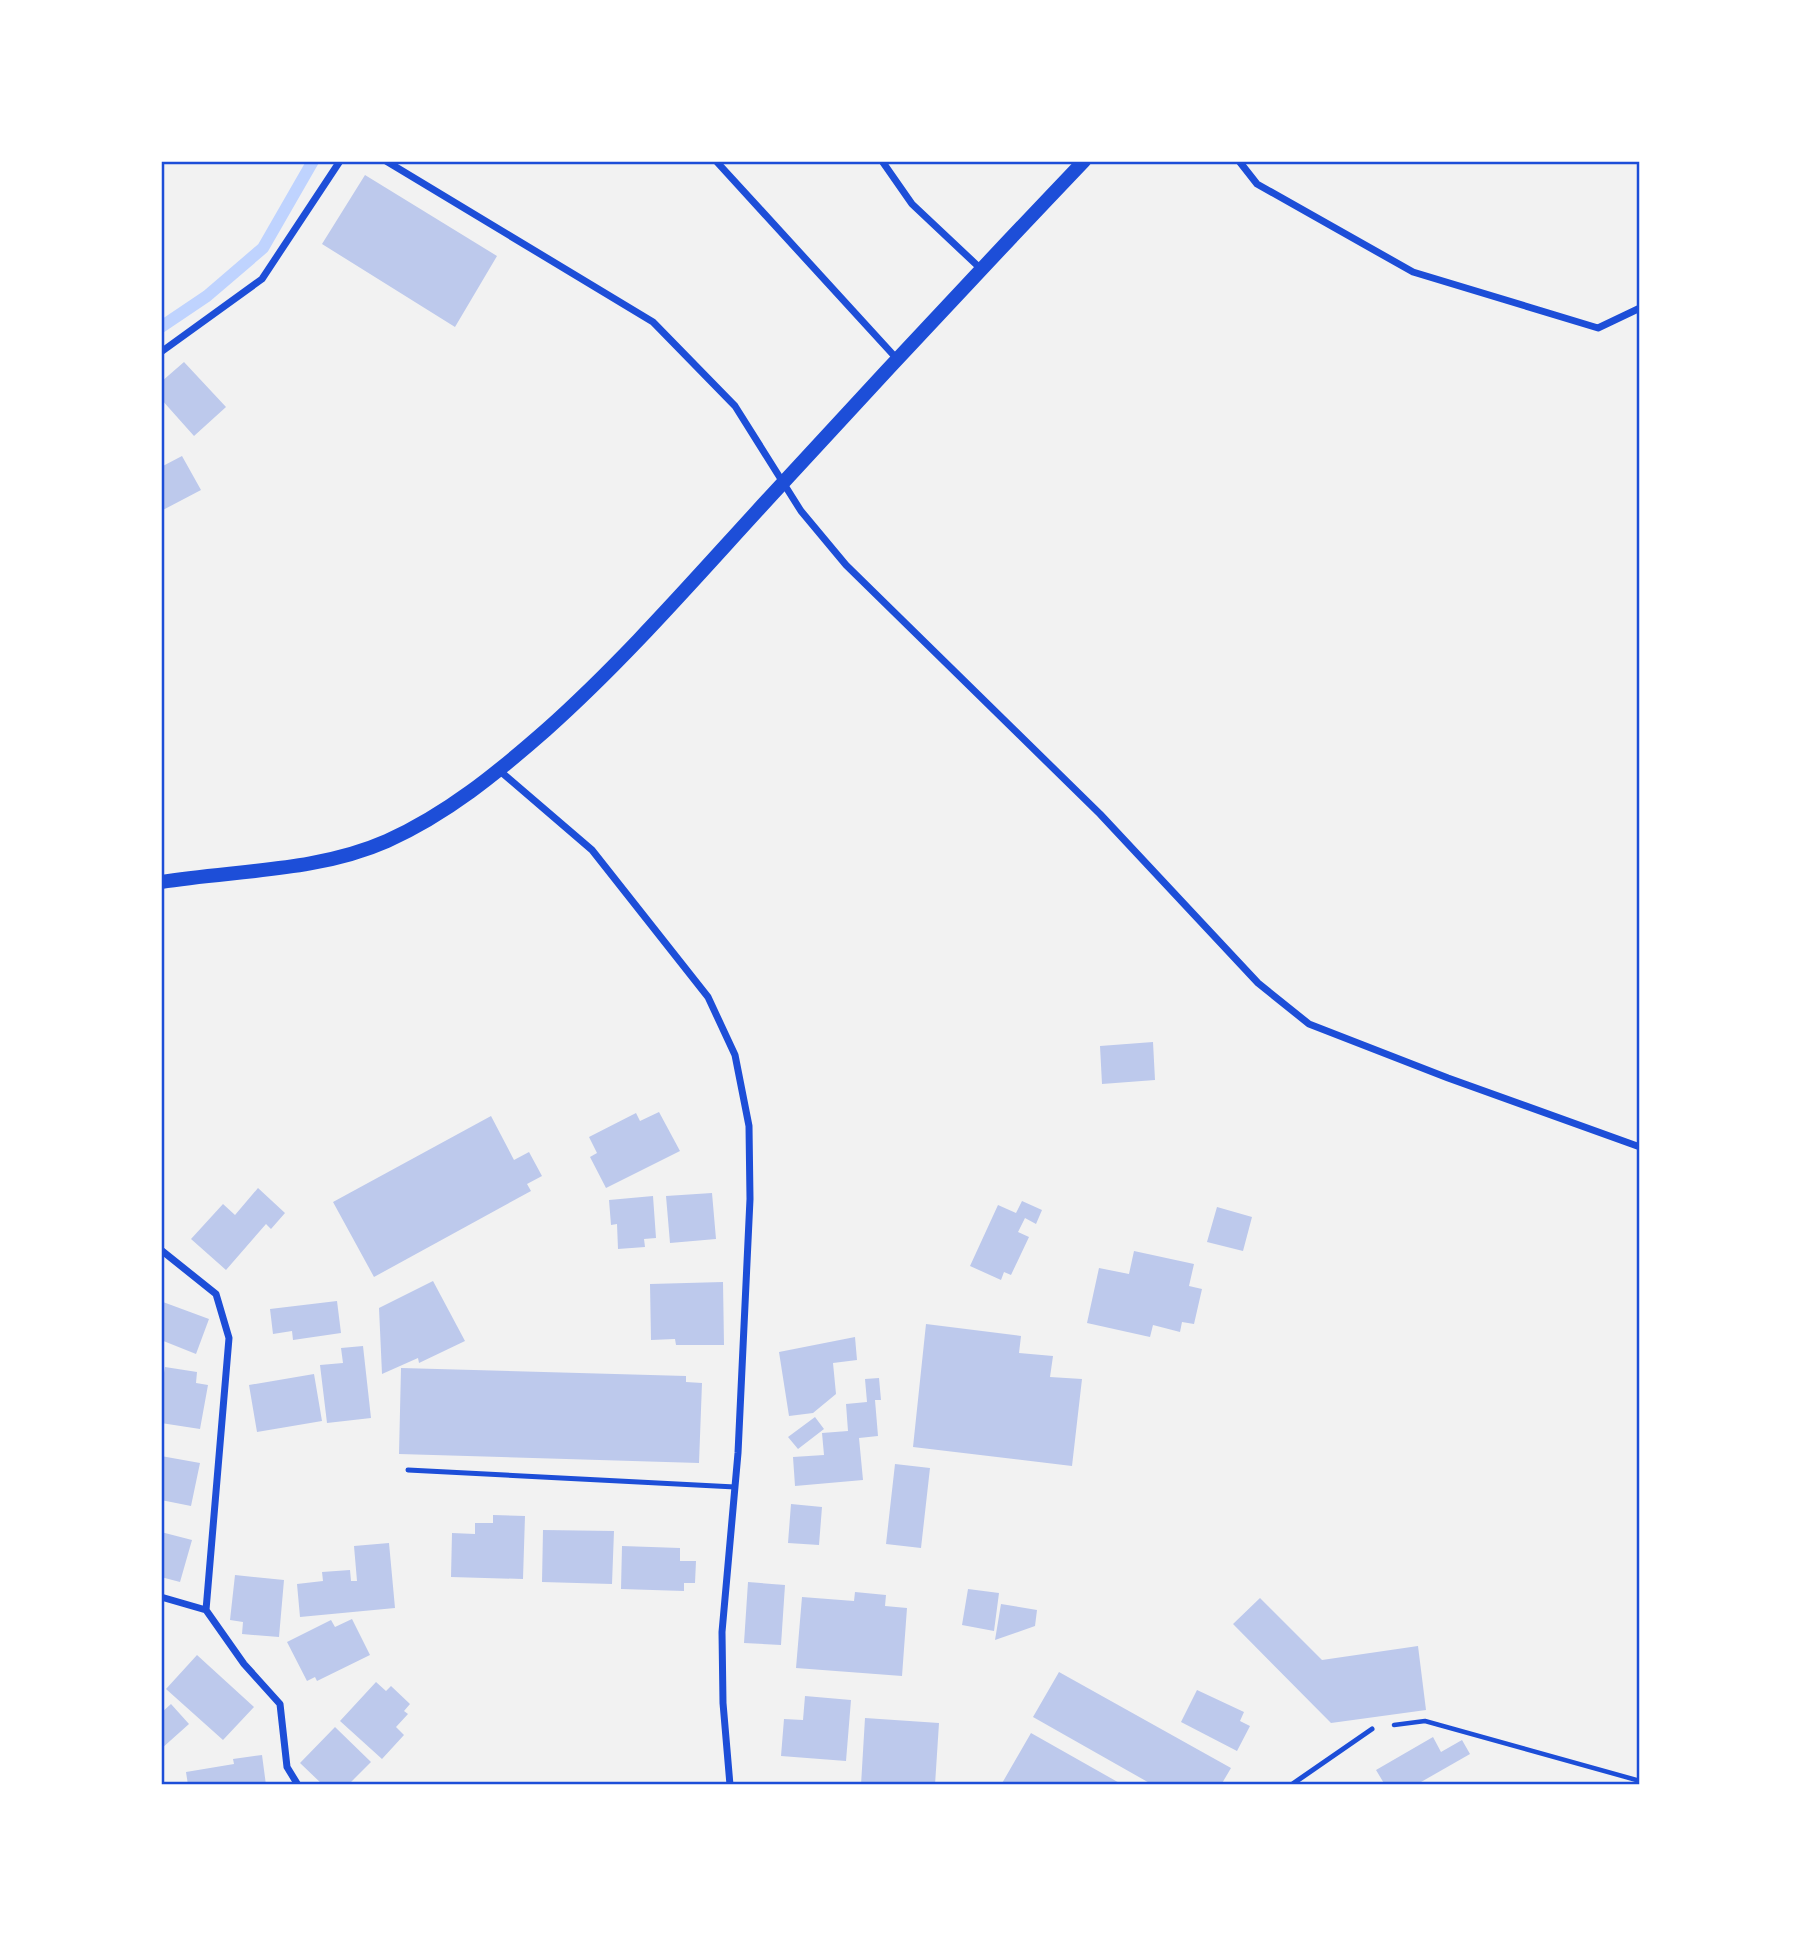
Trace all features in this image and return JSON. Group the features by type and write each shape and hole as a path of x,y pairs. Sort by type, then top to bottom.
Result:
{"main road":[{"path":"161,882 296,866 337,858 385,842 431,819 500,771 581,699 657,622 981,269 1084,161"}],"street":[{"path":"161,352 262,279 340,161"},
{"path":"386,161 653,322 735,406 764,450 782,484 846,565 1100,814 1258,983 1308,1024 1448,1079 1640,1147"},
{"path":"716,161 898,360"},
{"path":"882,161 912,204 981,269"},
{"path":"1239,161 1257,184 1413,272 1598,328 1640,308"},
{"path":"500,771 592,850 708,997 735,1055 748,1126 750,1199 738,1453 722,1632 723,1703 730,1785"},
{"path":"161,1250 216,1294 229,1338 206,1610"},
{"path":"161,1597 206,1610 244,1664 280,1704 287,1767 298,1785"}],"lane":[{"path":"408,1470 735,1487"},
{"path":"1291,1785 1372,1729"}],"path":[{"path":"1372,1729 1425,1721 1640,1781"}],"building":[{"path":"365,175 497,256 455,327 322,244"},
{"path":"184,362 226,407 194,436 161,399 161,382"},
{"path":"182,456 201,490 161,511 161,467"},
{"path":"1153,1042 1155,1080 1102,1084 1100,1046"},
{"path":"659,1112 680,1151 606,1188 590,1157 597,1153 589,1137 636,1113 640,1121"},
{"path":"491,1116 514,1160 529,1152 542,1176 527,1184 531,1191 374,1277 333,1202"},
{"path":"258,1188 285,1213 271,1229 266,1224 226,1270 191,1239 223,1204 235,1215"},
{"path":"712,1193 716,1239 670,1243 666,1196"},
{"path":"653,1196 656,1238 644,1239 645,1247 618,1249 617,1224 611,1225 609,1200"},
{"path":"1022,1201 1042,1210 1036,1224 1025,1218 1018,1232 1029,1237 1011,1275 1004,1272 1001,1280 970,1266 998,1205 1016,1213"},
{"path":"1217,1207 1252,1217 1243,1251 1207,1242"},
{"path":"1134,1251 1194,1264 1189,1286 1202,1289 1194,1324 1182,1322 1180,1332 1153,1325 1150,1337 1087,1323 1099,1268 1129,1274"},
{"path":"433,1281 465,1341 419,1363 418,1358 382,1374 379,1308"},
{"path":"723,1282 724,1345 676,1345 675,1339 651,1340 650,1284"},
{"path":"337,1301 341,1333 293,1340 292,1331 273,1334 270,1309"},
{"path":"163,1302 209,1319 196,1354 161,1340"},
{"path":"926,1324 1021,1336 1019,1353 1053,1356 1050,1377 1082,1379 1072,1466 913,1447"},
{"path":"855,1337 857,1360 833,1363 836,1394 813,1413 789,1416 779,1352"},
{"path":"363,1346 371,1418 327,1423 320,1365 343,1363 341,1348"},
{"path":"165,1367 197,1372 196,1383 208,1385 200,1429 161,1423 161,1390"},
{"path":"401,1368 686,1376 686,1382 702,1383 699,1463 399,1454"},
{"path":"314,1374 322,1421 257,1432 249,1385"},
{"path":"879,1378 881,1400 875,1400 878,1436 859,1438 863,1480 795,1486 793,1457 824,1455 822,1433 848,1431 846,1404 867,1402 865,1379"},
{"path":"815,1417 824,1429 798,1449 788,1437"},
{"path":"161,1456 200,1463 191,1506 161,1500"},
{"path":"895,1464 930,1468 921,1548 886,1544"},
{"path":"791,1504 822,1507 819,1545 788,1543"},
{"path":"493,1515 525,1516 523,1579 451,1577 452,1533 475,1534 475,1523 493,1523"},
{"path":"543,1530 614,1531 612,1584 542,1582"},
{"path":"161,1532 192,1540 180,1582 161,1577"},
{"path":"389,1543 395,1608 300,1617 297,1584 323,1581 322,1572 350,1570 351,1581 357,1581 354,1546"},
{"path":"622,1546 680,1548 680,1561 696,1561 695,1583 684,1583 684,1591 621,1589"},
{"path":"235,1575 284,1580 279,1637 242,1634 243,1622 230,1620"},
{"path":"748,1582 785,1585 781,1645 744,1643"},
{"path":"968,1589 999,1593 994,1631 962,1625"},
{"path":"855,1592 886,1595 885,1606 907,1608 902,1676 796,1668 802,1597 854,1601"},
{"path":"1260,1598 1322,1660 1418,1646 1426,1710 1331,1723 1233,1624"},
{"path":"1001,1604 1037,1610 1035,1626 995,1640"},
{"path":"352,1619 370,1655 317,1681 315,1677 307,1681 287,1642 331,1620 335,1627"},
{"path":"197,1655 254,1707 223,1740 166,1689"},
{"path":"1059,1672 1231,1768 1221,1785 1153,1785 1033,1717"},
{"path":"376,1682 386,1691 391,1686 410,1704 404,1711 408,1714 396,1727 404,1735 382,1759 340,1721"},
{"path":"1197,1690 1244,1712 1240,1721 1250,1726 1237,1751 1181,1722"},
{"path":"805,1696 851,1700 846,1761 781,1756 784,1719 803,1720"},
{"path":"171,1704 189,1724 161,1749 161,1713"},
{"path":"865,1718 939,1723 935,1785 861,1785"},
{"path":"335,1727 371,1762 348,1785 323,1785 300,1763"},
{"path":"1031,1733 1123,1785 1001,1785"},
{"path":"1433,1737 1441,1752 1462,1740 1470,1754 1421,1782 1423,1785 1385,1785 1376,1770"},
{"path":"262,1755 266,1785 188,1785 186,1772 234,1764 233,1759"}],"waterway":[{"path":"161,327 207,296 263,248 313,161"}]}
